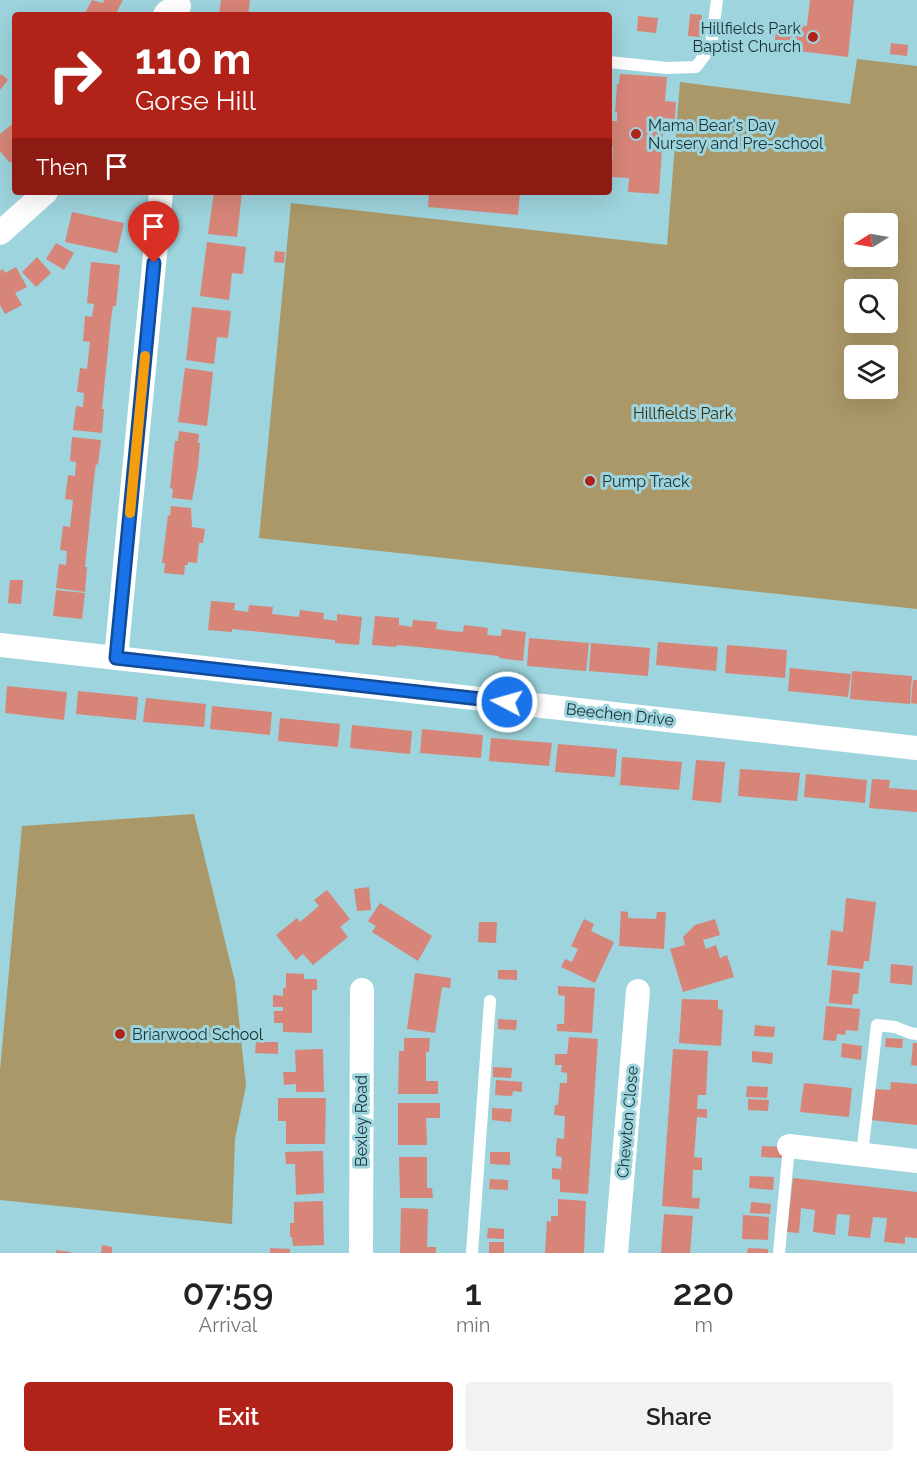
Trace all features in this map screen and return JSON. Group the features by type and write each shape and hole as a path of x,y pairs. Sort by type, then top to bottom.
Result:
{"street":[{"path":"4,223 42,195"},
{"path":"116,658 161,195"},
{"name":"Beechen Drive","path":"0,645 917,748"},
{"name":"Bexley Road","path":"361,1253 362,990"},
{"name":"Chewton Close","path":"616,1253 638,991"},
{"path":"789,1146 917,1161"}],"lane":[{"path":"612,62 667,68 696,68 711,47 717,0"},
{"path":"472,1253 490,1001"},
{"path":"862,1154 877,1025 895,1027 910,1034 917,1034"},
{"path":"779,1253 789,1146"}],"green space":[{"name":"Hillfields Park","path":"857,59 917,66 917,609 259,538 291,203 667,245 680,82 850,104"},
{"name":"Briarwood School","path":"194,814 235,982 246,1086 235,1139 232,1224 0,1200 0,1071 22,826"}],"building":[{"path":"92,0 103,3 104,0 123,0 117,12 86,12"},
{"path":"221,0 250,0 248,12 219,12"},
{"name":"Hillfields Park Baptist Church","path":"810,0 854,0 848,57 774,48 777,22 807,26"},
{"path":"690,14 702,15 700,37 688,36"},
{"path":"638,16 658,18 656,33 637,31"},
{"path":"891,43 908,45 907,56 890,54"},
{"path":"1,74 8,80 0,90 0,76"},
{"name":"Mama Bear's Day Nursery and Pre-school","path":"620,74 667,77 665,101 676,102 675,119 664,118 659,194 628,192 629,178 612,177 612,121 617,121 617,112 615,112 617,84 619,84"},
{"path":"12,124 12,161 10,163 0,151 0,134"},
{"path":"214,195 242,195 237,237 208,234"},
{"path":"429,195 520,195 518,215 428,207"},
{"path":"72,212 124,223 117,253 65,242"},
{"path":"207,242 246,247 243,274 232,273 229,300 200,296"},
{"path":"56,243 74,253 64,270 46,259"},
{"path":"275,251 285,252 284,263 274,262"},
{"path":"37,257 51,273 36,287 22,272"},
{"path":"91,262 120,265 116,306 113,306 111,319 102,409 104,409 102,433 73,430 76,406 83,407 84,393 77,392 80,368 87,369 90,342 83,341 85,316 92,317 94,304 87,303"},
{"path":"16,267 27,287 15,293 22,305 5,314 0,305 0,271 3,269 5,273"},
{"path":"192,307 231,311 228,338 217,337 214,364 186,360"},
{"path":"185,368 213,372 207,426 178,422"},
{"path":"179,431 199,434 198,467 192,500 172,498 173,489 170,488 175,441 178,441"},
{"path":"72,437 101,440 94,478 85,567 87,567 85,592 56,588 59,564 66,565 67,551 60,550 63,526 70,527 73,500 65,499 68,475 75,476 76,462 70,461"},
{"path":"171,506 191,508 192,527 205,529 203,543 199,543 197,563 188,562 188,565 185,565 184,575 164,573 165,563 162,563"},
{"path":"10,580 23,580 21,604 8,603"},
{"path":"56,590 85,593 82,619 53,616"},
{"path":"211,601 235,603 234,610 248,612 249,605 273,607 272,614 299,617 300,610 324,613 323,619 337,621 337,614 362,617 359,645 335,643 335,640 232,629 232,632 208,630"},
{"path":"375,616 399,618 399,625 412,627 413,620 437,622 436,629 450,631 463,632 464,625 488,628 487,635 501,636 502,629 526,632 523,661 410,646 372,645"},
{"path":"529,638 589,643 586,671 527,666"},
{"path":"658,642 718,647 716,671 656,665"},
{"path":"591,643 650,648 648,676 589,671"},
{"path":"727,645 787,650 785,678 725,673"},
{"path":"790,668 851,674 848,697 788,691"},
{"path":"852,671 912,676 910,704 850,699"},
{"path":"913,680 917,680 917,704 911,703"},
{"path":"7,686 67,692 64,720 5,713"},
{"path":"78,691 138,697 136,720 76,714"},
{"path":"146,698 206,704 204,727 143,722"},
{"path":"212,706 272,712 270,735 210,729"},
{"path":"280,718 340,724 338,747 278,741"},
{"path":"352,725 412,731 410,754 350,748"},
{"path":"422,729 483,735 481,758 420,753"},
{"path":"491,738 552,743 549,766 489,761"},
{"path":"558,744 617,749 615,777 555,772"},
{"path":"622,757 682,762 679,790 620,785"},
{"path":"696,760 725,762 721,803 692,800"},
{"path":"740,769 800,773 797,801 738,796"},
{"path":"806,774 867,780 865,803 804,797"},
{"path":"872,779 890,780 889,788 917,790 917,812 869,808"},
{"path":"369,887 371,910 357,911 354,889"},
{"path":"327,890 350,919 340,927 348,937 313,965 303,954 296,960 276,935 297,918 300,922 319,906 314,900"},
{"path":"846,898 876,902 869,961 864,961 863,969 827,965 831,930 843,932"},
{"path":"380,903 432,936 418,961 372,932 376,926 368,921"},
{"path":"621,911 628,912 628,918 656,919 657,912 666,912 664,949 619,946"},
{"path":"584,919 594,924 591,931 614,942 595,983 561,967 565,959 572,962 578,949 571,946"},
{"path":"715,919 720,935 703,940 706,949 716,945 720,958 727,955 734,977 683,992 670,949 685,945 683,937 695,925"},
{"path":"479,922 497,922 496,943 478,942"},
{"path":"891,964 913,966 912,985 890,983"},
{"path":"498,970 517,970 517,980 498,979"},
{"path":"832,970 860,973 858,994 853,994 852,1005 829,1003"},
{"path":"286,973 304,974 304,979 317,979 317,990 312,990 312,1033 283,1032 283,1023 274,1023 274,1011 283,1011 283,1007 273,1007 273,995 283,996 283,988 286,988"},
{"path":"415,973 451,978 450,988 442,987 435,1033 407,1029"},
{"path":"558,986 595,988 592,1033 557,1031 557,1024 564,1024 565,996 558,995"},
{"path":"682,999 718,1000 718,1009 723,1010 721,1046 679,1043"},
{"path":"826,1006 860,1009 858,1031 846,1030 845,1035 837,1034 836,1041 823,1040"},
{"path":"498,1019 517,1020 516,1030 498,1029"},
{"path":"755,1025 775,1027 774,1037 754,1036"},
{"path":"569,1037 598,1039 588,1194 560,1192 560,1180 552,1179 552,1168 561,1169 562,1157 556,1156 556,1148 557,1138 564,1139 565,1116 554,1115 555,1105 558,1105 560,1083 567,1083 567,1073 561,1072 562,1065 555,1065 555,1054 567,1054"},
{"path":"404,1038 430,1038 429,1052 426,1052 426,1081 438,1081 438,1094 398,1094 399,1051 404,1051"},
{"path":"886,1038 903,1039 902,1048 885,1047"},
{"path":"256,1042 278,1042 278,1054 255,1053"},
{"path":"842,1043 862,1046 861,1060 841,1057"},
{"path":"913,1043 917,1043 917,1066 911,1065"},
{"path":"323,1049 324,1092 296,1092 296,1084 284,1085 283,1072 296,1072 295,1050"},
{"path":"673,1049 708,1051 706,1095 698,1095 697,1109 707,1109 707,1118 697,1117 694,1157 702,1158 702,1170 693,1170 692,1198 700,1198 699,1209 662,1206"},
{"path":"752,1051 773,1053 772,1064 752,1062"},
{"path":"493,1067 512,1068 511,1078 493,1077"},
{"path":"496,1080 522,1082 522,1092 513,1091 512,1096 495,1095"},
{"path":"891,1082 917,1084 917,1125 871,1120 874,1089 890,1090"},
{"path":"804,1083 852,1088 849,1117 800,1112"},
{"path":"747,1086 768,1087 767,1098 746,1097"},
{"path":"278,1098 326,1098 325,1144 286,1144 286,1121 278,1121"},
{"path":"748,1099 769,1100 768,1111 748,1110"},
{"path":"398,1103 440,1103 440,1118 426,1118 427,1145 398,1145"},
{"path":"492,1108 512,1109 511,1122 492,1120"},
{"path":"762,1146 783,1147 782,1158 761,1157"},
{"path":"323,1151 324,1193 296,1195 295,1164 286,1164 285,1152"},
{"path":"490,1152 510,1152 510,1165 490,1164"},
{"path":"399,1157 427,1157 427,1188 432,1188 433,1198 400,1198"},
{"path":"750,1176 774,1177 773,1190 749,1188"},
{"path":"793,1178 917,1192 917,1238 905,1237 905,1244 884,1242 887,1218 873,1217 870,1238 848,1236 850,1215 837,1214 835,1235 813,1232 815,1210 801,1208 799,1233 787,1232"},
{"path":"490,1179 508,1180 508,1190 489,1189"},
{"path":"558,1199 586,1201 584,1253 545,1253 547,1221 551,1222 551,1216 558,1216"},
{"path":"323,1201 324,1245 293,1246 292,1237 290,1237 290,1223 294,1223 294,1202"},
{"path":"751,1202 771,1204 770,1214 750,1213"},
{"path":"401,1208 428,1209 427,1247 436,1247 436,1253 400,1253"},
{"path":"664,1214 693,1216 690,1253 661,1253"},
{"path":"743,1215 769,1217 768,1240 742,1239"},
{"path":"488,1228 504,1229 504,1239 487,1238"},
{"path":"489,1242 504,1242 504,1253 489,1253"},
{"path":"102,1245 112,1247 112,1253 101,1253"},
{"path":"270,1248 290,1249 290,1253 270,1253"},
{"path":"748,1248 768,1249 768,1253 747,1253"},
{"path":"56,1250 71,1252 71,1253 56,1253"}],"slow traffic":[{"path":"130,513 145,356"}],"place":[{"name":"Hillfields Park Baptist Church","path":"813,37"},
{"name":"Mama Bear's Day Nursery and Pre-school","path":"636,134"},
{"name":"Pump Track","path":"590,481"},
{"name":"Briarwood School","path":"120,1034"}],"route":[{"path":"154,263 116,658 507,702"}]}
